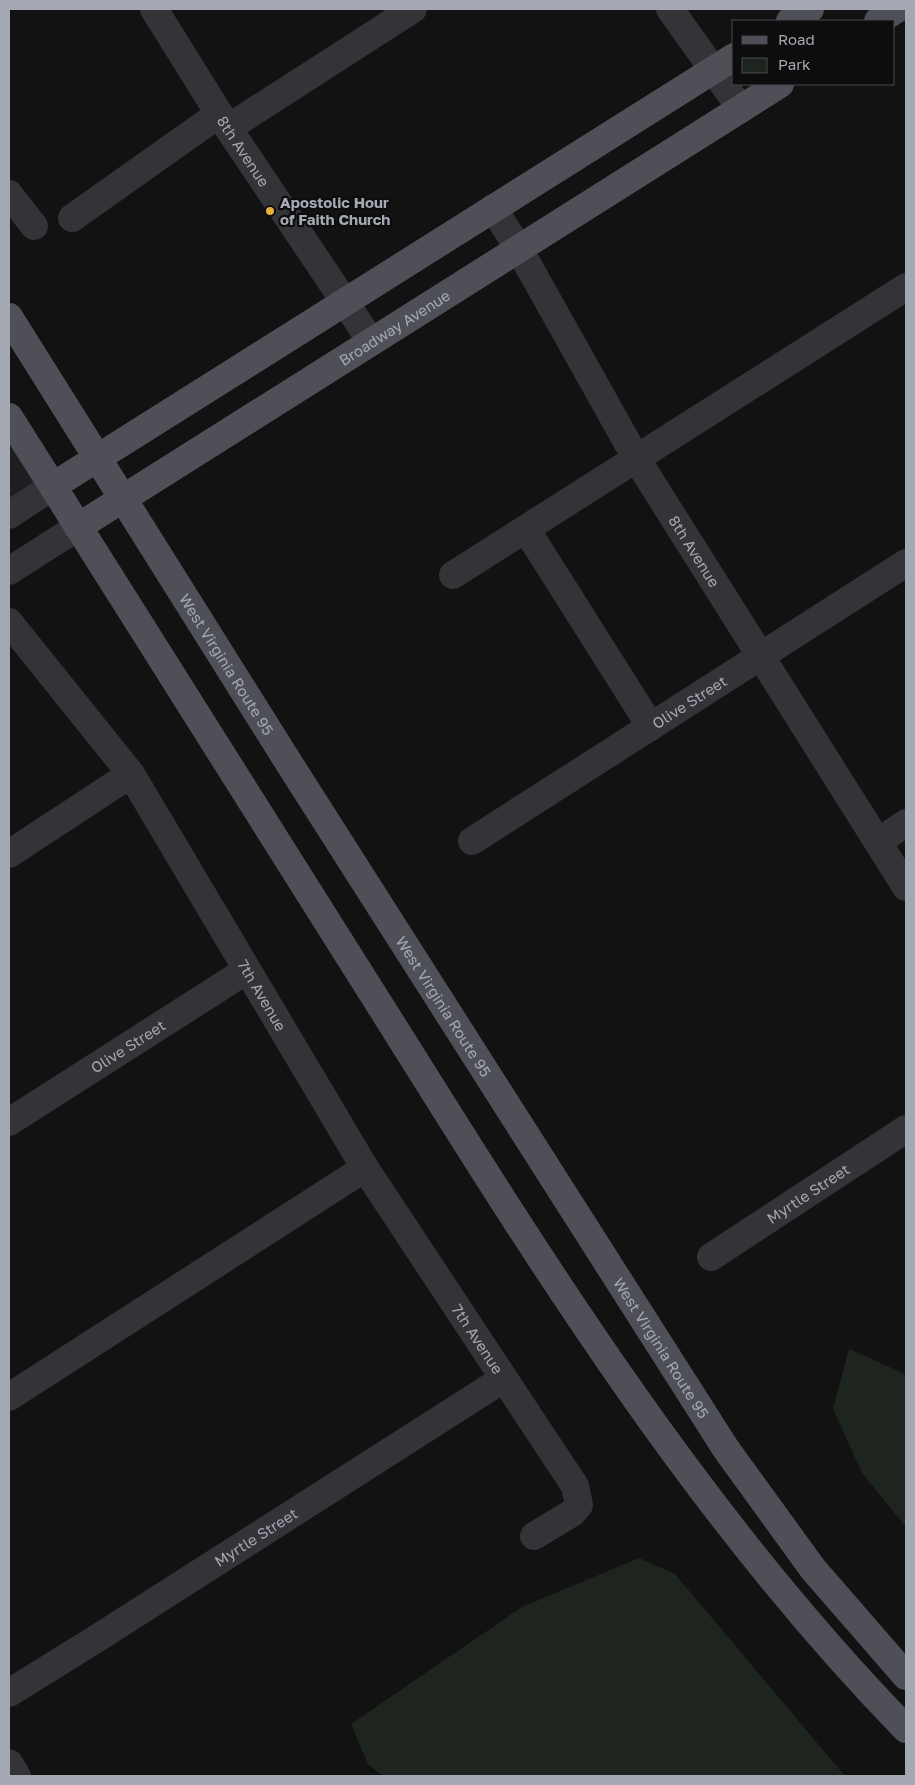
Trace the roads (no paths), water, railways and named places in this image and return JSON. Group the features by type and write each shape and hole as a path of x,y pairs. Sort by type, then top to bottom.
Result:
{"main road":[{"path":"792,20 810,9"},
{"path":"880,20 897,9"},
{"path":"53,486 724,63"},
{"name":"Broadway Avenue","path":"78,527 778,85"},
{"name":"West Virginia Route 95","path":"9,317 726,1449 813,1569 906,1676"},
{"path":"9,416 462,1136 595,1342 689,1471 787,1597 906,1729"}],"street":[{"name":"8th Avenue","path":"154,9 224,121 371,341"},
{"path":"72,218 224,121 413,9"},
{"path":"670,9 724,63 732,83"},
{"path":"733,85 742,109"},
{"path":"9,194 34,226"},
{"name":"8th Avenue","path":"493,208 519,249 636,458 906,887"},
{"path":"453,575 906,287"},
{"path":"9,515 53,486"},
{"name":"Broadway Avenue","path":"9,571 78,527"},
{"path":"526,529 651,726"},
{"name":"Olive Street","path":"472,841 906,563"},
{"name":"7th Avenue","path":"9,622 131,774 365,1168 575,1486 578,1505 572,1513 534,1536"},
{"path":"9,854 131,774"},
{"path":"878,842 906,824"},
{"name":"Olive Street","path":"9,1122 246,970"},
{"name":"Myrtle Street","path":"712,1257 906,1130"},
{"path":"9,1397 365,1168"},
{"name":"Myrtle Street","path":"9,1693 503,1379"},
{"path":"9,1763 17,1776"}],"place":[{"name":"Apostolic Hour of Faith Church","path":"270,211"}]}
